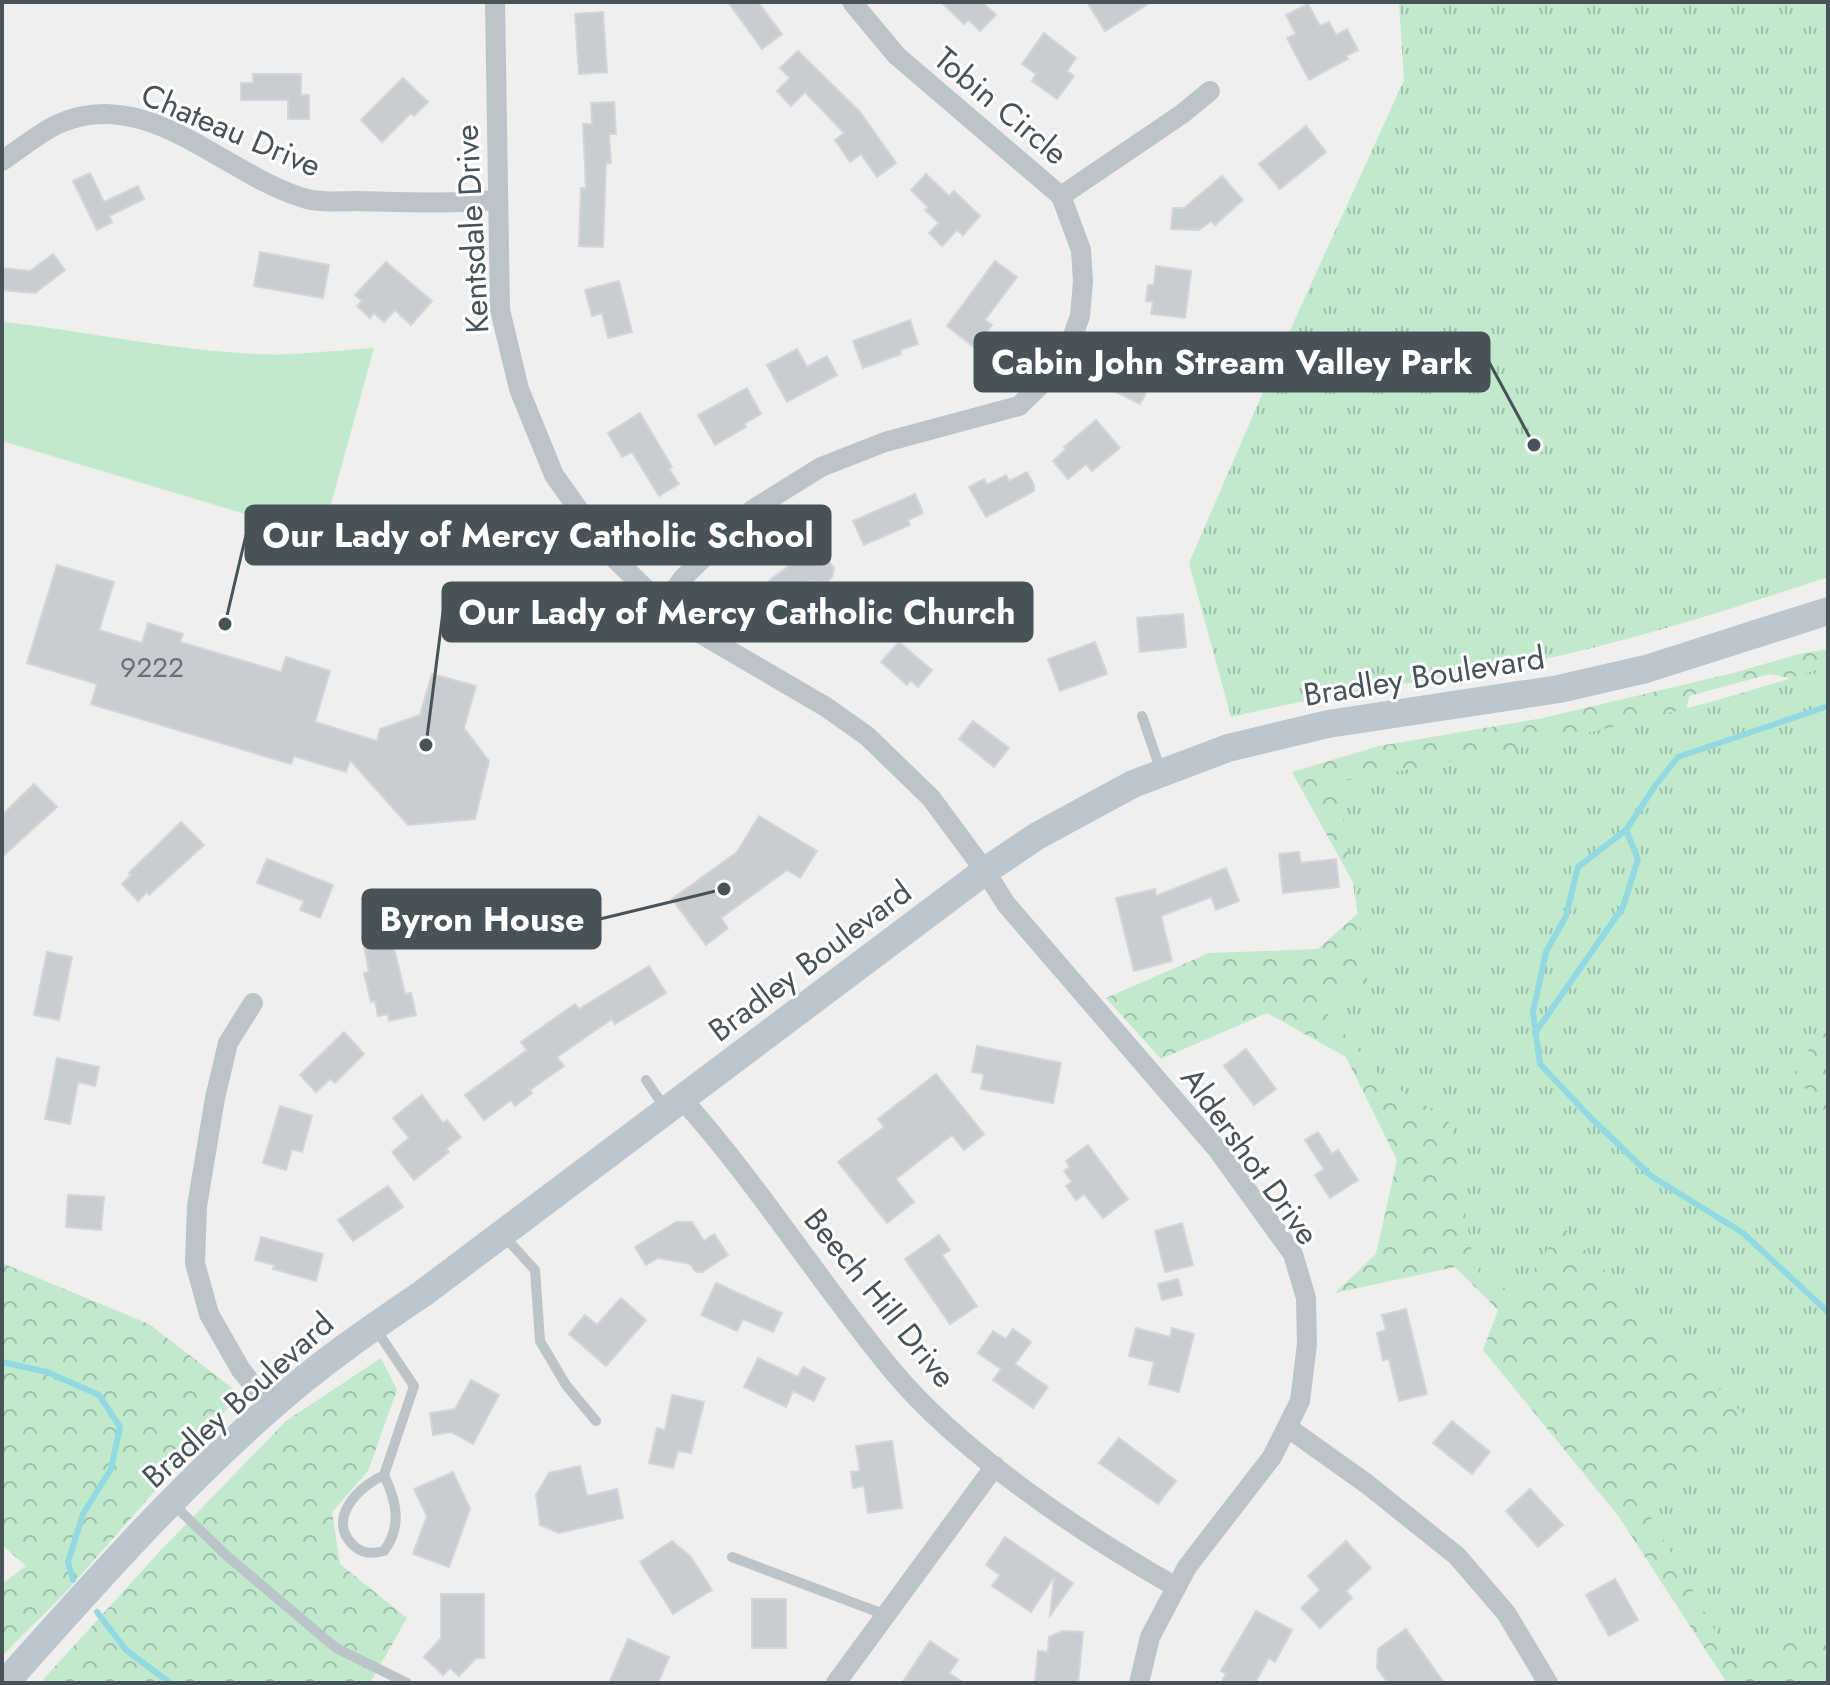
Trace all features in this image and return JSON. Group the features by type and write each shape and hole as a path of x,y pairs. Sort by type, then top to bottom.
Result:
{"main road":[{"name":"Bradley Boulevard","path":"5,1683 141,1533 271,1407 985,871 1037,836 1133,784 1228,748 1328,724 1559,689 1646,669 1828,611"}],"street":[{"name":"Kentsdale Drive","path":"495,2 500,310 519,389 535,435 554,475 611,555 663,606 691,628 826,707 867,736 931,798 985,871"},
{"name":"Tobin Circle","path":"663,606 683,578 752,510 821,467 885,442 1019,406 1056,370 1067,352 1080,316 1083,282 1081,250 1061,196 897,56 852,2"},
{"path":"1061,196 1182,114 1210,91"},
{"name":"Chateau Drive","path":"2,161 57,124 87,115 133,116 176,134 271,186 309,200 448,204 497,200"},
{"name":"Aldershot Drive","path":"985,871 1006,904 1217,1149 1293,1254 1306,1298 1307,1344 1300,1401 1272,1457 1187,1567 1150,1637 1139,1683"},
{"path":"253,1003 228,1043 215,1098 197,1206 195,1263 209,1314 241,1370 271,1407"},
{"name":"Beech Hill Drive","path":"675,1106 719,1140 892,1371 930,1410 995,1466 1117,1553 1176,1587"},
{"path":"1287,1427 1367,1484 1457,1556 1506,1613 1548,1683"},
{"path":"836,1683 995,1466"}],"lane":[{"path":"1142,716 1162,773"},
{"path":"646,1080 675,1106"},
{"path":"503,1234 535,1270 540,1341 566,1385 596,1421"},
{"path":"374,1327 414,1386 384,1475 392,1491 396,1511 393,1539 384,1551 361,1551 351,1543 343,1529 344,1514 351,1500 371,1481 384,1475"},
{"path":"171,1503 226,1555 336,1648 407,1683"},
{"path":"732,1557 886,1615"}],"green space":[{"path":"1399,2 1828,2 1828,577 1692,620 1554,657 1231,717 1189,563 1404,80"},
{"path":"2,323 225,352 286,354 374,348 322,537 2,441"},
{"path":"1828,649 1828,686 1770,674 1689,696 1678,756 1828,706 1828,1683 1727,1683 1619,1517 1483,1350 1498,1310 1455,1267 1335,1293 1376,1254 1397,1160 1346,1057 1267,1013 1161,1059 1106,998 1209,953 1318,949 1366,906 1292,772 1379,746 1543,718"},
{"path":"1828,666 1828,1019 1794,1073 1828,1120 1828,1630 1733,1662 1645,1507 1752,1423 1563,1227 1515,1297 1475,1270 1450,1123 1382,1078 1317,1002 1369,991 1338,782 1647,719"},
{"path":"2,1263 149,1324 240,1394 65,1593 2,1656 2,1584 26,1566 2,1545"},
{"path":"381,1358 397,1390 368,1471 332,1512 340,1564 407,1618 370,1683 40,1683 161,1550 286,1421"}],"building":[{"path":"728,2 758,2 782,34 762,49"},
{"path":"941,2 982,2 996,15 980,31 969,20 964,24"},
{"path":"1087,2 1151,2 1105,31"},
{"path":"1308,4 1320,26 1329,22 1336,35 1347,29 1358,50 1346,56 1348,59 1309,80 1287,38 1296,34 1286,15"},
{"path":"603,12 607,72 579,74 575,14"},
{"path":"1044,33 1076,58 1067,71 1074,76 1057,99 1032,81 1036,74 1022,64"},
{"path":"798,51 860,112 896,163 877,177 861,154 850,162 835,140 844,133 805,92 791,106 777,91 790,78 780,68"},
{"path":"253,74 301,74 301,95 309,95 309,119 288,119 288,100 241,100 241,83 253,83"},
{"path":"403,78 428,102 414,116 411,113 382,142 361,120"},
{"path":"614,102 616,134 609,134 611,163 606,163 603,247 579,246 581,188 586,188 583,124 592,124 591,103"},
{"path":"1306,126 1326,152 1280,189 1259,164"},
{"path":"90,173 104,202 138,186 144,199 109,216 112,222 97,230 73,181"},
{"path":"926,174 949,196 954,191 980,216 963,235 957,230 942,246 929,233 939,223 911,190"},
{"path":"1222,176 1243,200 1215,225 1211,221 1199,230 1171,229 1173,208 1184,208"},
{"path":"260,252 329,265 323,298 254,286"},
{"path":"53,254 65,270 35,293 2,290 2,268 30,271"},
{"path":"995,261 1017,277 985,320 992,325 975,348 947,326"},
{"path":"386,262 432,301 411,325 395,310 384,322 374,313 370,318 357,306 362,301 355,295"},
{"path":"1156,266 1191,271 1185,318 1151,314 1153,302 1146,301 1148,285 1154,285"},
{"path":"619,281 632,332 608,338 602,313 592,316 585,290"},
{"path":"910,320 918,344 863,368 853,341"},
{"path":"797,349 807,367 827,356 837,375 787,402 767,365"},
{"path":"1137,350 1162,362 1140,404 1116,392"},
{"path":"747,388 761,414 715,445 698,415"},
{"path":"640,413 679,484 659,496 632,452 622,457 608,433"},
{"path":"1096,420 1120,448 1092,471 1086,464 1068,479 1053,461 1066,449 1064,447"},
{"path":"1027,472 1034,491 986,517 969,487 984,479 987,485 1006,475 1009,481"},
{"path":"915,494 923,513 908,520 910,525 864,545 853,521"},
{"path":"813,542 834,568 832,577 827,582 810,581 784,600 769,581 799,558 798,554"},
{"path":"57,565 114,582 99,630 142,643 148,623 183,634 180,642 281,672 286,657 330,671 315,722 377,741 380,729 420,715 432,674 476,686 464,728 489,761 475,819 408,825 350,760 346,772 294,756 291,764 91,704 97,684 27,663"},
{"path":"1183,614 1186,647 1140,652 1137,618"},
{"path":"899,642 932,670 918,687 910,680 907,685 881,662"},
{"path":"1095,642 1107,674 1060,691 1048,659"},
{"path":"973,721 1009,748 994,767 959,739"},
{"path":"34,784 57,807 2,857 2,815"},
{"path":"759,816 817,851 800,878 787,870 721,918 728,928 706,945 672,899 737,852"},
{"path":"181,822 204,845 149,895 147,892 138,901 122,884 131,875 129,873"},
{"path":"1299,852 1301,863 1336,859 1339,887 1283,893 1279,854"},
{"path":"267,859 333,885 320,918 300,910 304,901 257,883"},
{"path":"1226,868 1239,901 1216,910 1211,897 1161,916 1172,961 1134,971 1116,898 1155,889 1156,896"},
{"path":"390,931 405,994 411,993 416,1015 389,1021 388,1014 378,1016 375,1001 371,1002 364,973 369,972 362,937"},
{"path":"47,952 72,957 59,1020 34,1015"},
{"path":"649,966 666,993 615,1024 612,1019 557,1057 564,1066 530,1090 532,1093 515,1106 511,1100 484,1120 465,1095 527,1050 521,1042 575,1004 579,1009"},
{"path":"344,1032 364,1054 335,1083 330,1079 316,1092 300,1075"},
{"path":"977,1046 1061,1063 1053,1103 981,1089 984,1074 972,1072"},
{"path":"1246,1049 1276,1089 1254,1105 1224,1066"},
{"path":"57,1058 99,1067 95,1086 78,1082 70,1124 45,1119"},
{"path":"936,1074 984,1134 964,1150 952,1135 896,1179 914,1202 887,1223 838,1162 884,1127 878,1119"},
{"path":"422,1095 443,1123 447,1120 461,1137 446,1149 449,1152 414,1180 392,1152 409,1138 393,1118"},
{"path":"280,1106 312,1116 302,1152 292,1149 286,1170 263,1163"},
{"path":"1318,1132 1332,1154 1338,1150 1358,1180 1330,1198 1315,1175 1324,1169 1305,1140"},
{"path":"1088,1145 1128,1199 1103,1218 1084,1194 1076,1200 1066,1186 1072,1182 1064,1171 1070,1167 1066,1161"},
{"path":"388,1186 403,1207 353,1241 338,1220"},
{"path":"68,1195 104,1197 101,1230 66,1227"},
{"path":"676,1222 692,1222 704,1241 714,1234 728,1255 702,1272 696,1272 690,1264 658,1258 646,1265 635,1247"},
{"path":"1182,1223 1193,1265 1165,1272 1155,1231"},
{"path":"939,1235 950,1250 942,1255 977,1306 950,1324 905,1259"},
{"path":"261,1237 323,1254 316,1281 273,1269 274,1265 255,1260"},
{"path":"1178,1279 1182,1295 1162,1300 1158,1284"},
{"path":"716,1283 782,1313 773,1332 743,1319 737,1331 701,1315"},
{"path":"621,1298 646,1320 606,1366 569,1334 585,1315 597,1325"},
{"path":"1406,1309 1427,1394 1399,1401 1389,1359 1383,1360 1377,1333 1386,1330 1382,1315"},
{"path":"1136,1328 1170,1337 1172,1328 1194,1334 1179,1392 1149,1384 1154,1362 1129,1356"},
{"path":"1013,1329 1031,1342 1015,1364 1048,1387 1033,1408 993,1380 1001,1369 978,1353 993,1331 1006,1339"},
{"path":"758,1358 798,1377 803,1367 825,1378 814,1401 793,1391 786,1407 744,1387"},
{"path":"471,1380 499,1395 473,1444 451,1432 433,1435 430,1413 455,1409"},
{"path":"672,1395 704,1402 691,1453 678,1451 673,1468 649,1463 657,1428 665,1430"},
{"path":"1452,1421 1490,1452 1472,1474 1433,1443"},
{"path":"1119,1438 1176,1481 1158,1504 1099,1463"},
{"path":"892,1441 902,1508 868,1513 864,1486 853,1488 851,1472 860,1471 856,1446"},
{"path":"580,1466 587,1496 617,1489 623,1518 559,1533 540,1525 536,1495 549,1473"},
{"path":"453,1472 470,1509 449,1567 413,1554 427,1516 414,1489"},
{"path":"1530,1489 1563,1525 1538,1547 1506,1511"},
{"path":"1005,1537 1073,1583 1050,1616 1054,1577 1031,1612 992,1586 1000,1575 986,1565"},
{"path":"672,1541 691,1557 712,1590 673,1614 640,1562"},
{"path":"1346,1541 1371,1568 1346,1591 1352,1598 1320,1628 1301,1608 1320,1590 1308,1576"},
{"path":"1615,1579 1638,1620 1609,1636 1586,1595"},
{"path":"441,1594 484,1594 484,1658 476,1658 459,1676 450,1668 443,1675 424,1657 441,1638"},
{"path":"752,1599 786,1599 786,1648 752,1648"},
{"path":"1256,1611 1292,1630 1275,1662 1269,1658 1255,1683 1221,1683 1226,1674 1221,1671"},
{"path":"1406,1629 1444,1683 1388,1683 1377,1668 1378,1649"},
{"path":"1063,1631 1083,1632 1078,1683 1035,1683 1038,1651 1048,1652 1049,1637"},
{"path":"628,1639 669,1657 658,1683 609,1683"},
{"path":"930,1641 958,1660 949,1673 964,1683 902,1683"}],"waterway":[{"path":"1828,706 1678,757 1626,830 1578,867 1566,916 1546,952 1533,1012 1540,1064 1590,1117 1651,1176 1743,1233 1828,1312"},
{"path":"1535,1033 1623,907 1638,859 1626,830"},
{"path":"2,1362 47,1372 99,1395 120,1427 111,1469 83,1514 68,1562 73,1580"},
{"path":"97,1612 126,1650 170,1683"}],"place":[{"name":"Cabin John Stream Valley Park","path":"1534,445"},
{"name":"Our Lady of Mercy Catholic School","path":"225,624"},
{"name":"Our Lady of Mercy Catholic Church","path":"426,745"},
{"name":"Byron House","path":"724,889"}]}
